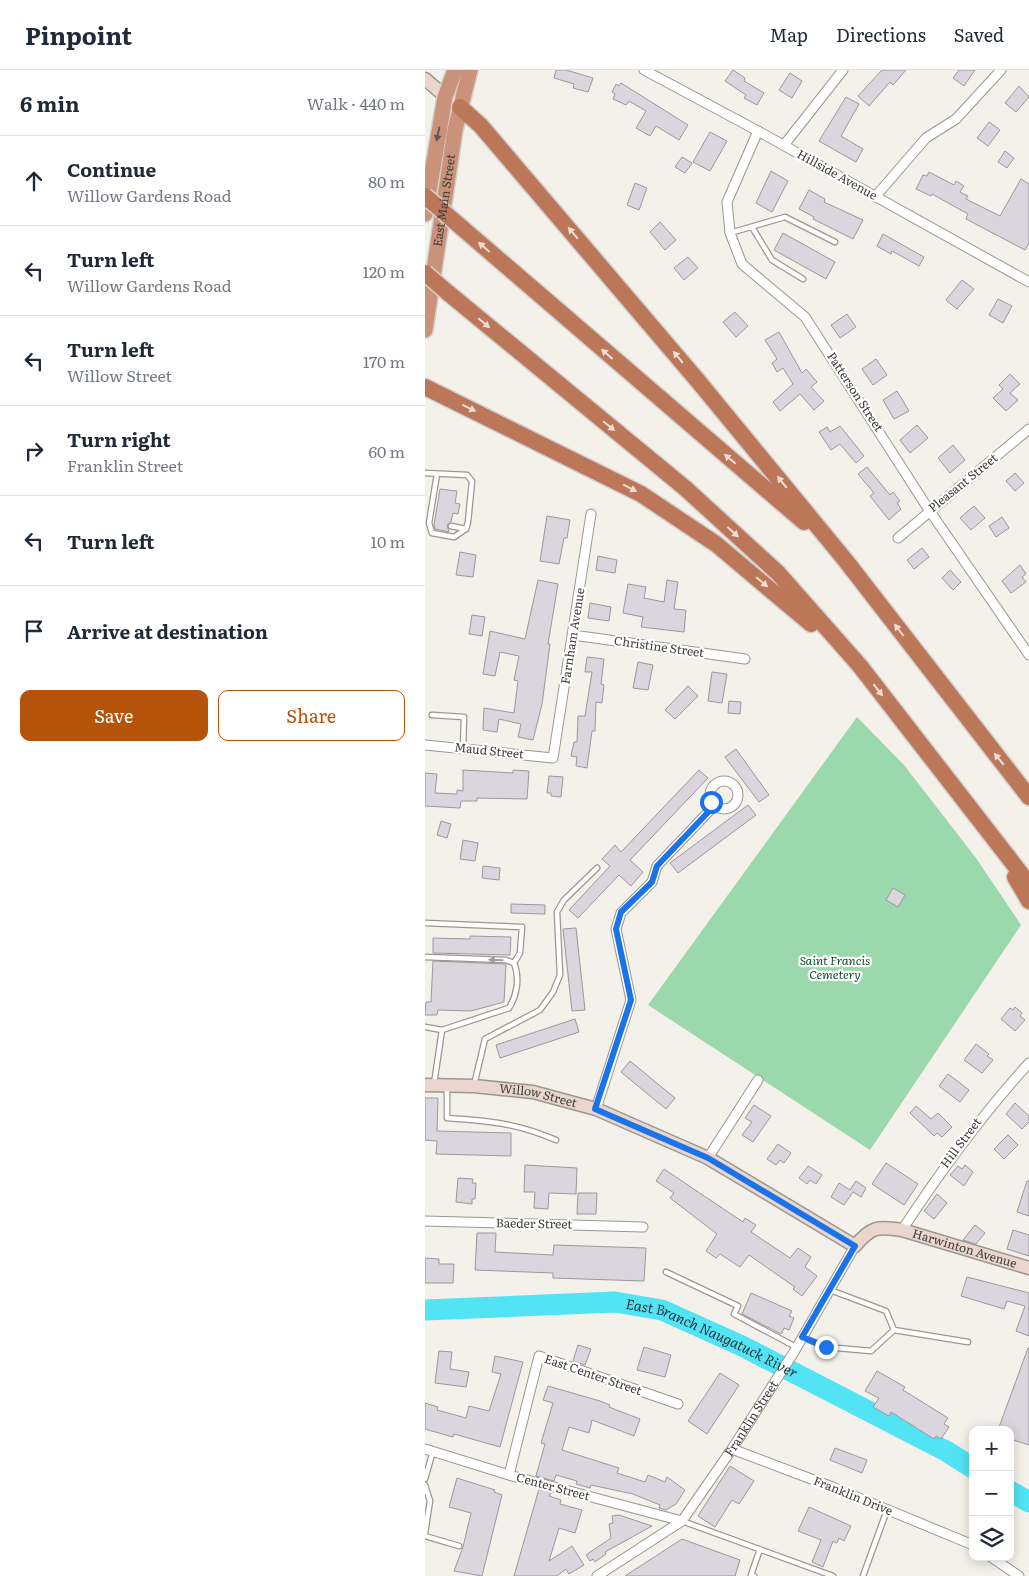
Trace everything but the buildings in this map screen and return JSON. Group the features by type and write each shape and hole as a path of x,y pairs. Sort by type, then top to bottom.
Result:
{"highway":[{"name":"East Main Street","path":"425,214 445,97 455,70"},
{"name":"East Main Street","path":"425,330 460,107 470,70"},
{"path":"460,107 481,126 667,343 846,561 1029,797"},
{"path":"425,196 661,401 778,499 846,561"},
{"path":"425,273 685,488 778,573 860,666 1029,884"},
{"path":"425,387 641,494 716,544 860,666"},
{"path":"997,844 1029,901"}],"main road":[{"path":"425,79 445,97 460,107"},
{"name":"Willow Street","path":"435,1085 474,1086 533,1092 595,1109 708,1158 855,1246"},
{"name":"Franklin Street","path":"855,1246 867,1232 880,1227 902,1230"},
{"name":"Harwinton Avenue","path":"902,1230 1029,1268"}],"street":[{"name":"Hillside Avenue","path":"644,70 784,145 1029,282"},
{"path":"784,145 843,70"},
{"path":"875,196 926,138 956,119 1001,70"},
{"name":"Patterson Street","path":"757,131 727,202 730,233 742,264 805,317 929,510 1029,655"},
{"name":"Pleasant Street","path":"898,538 929,510 1029,429"},
{"name":"Farnham Avenue","path":"553,758 591,514"},
{"name":"Christine Street","path":"573,635 745,659"},
{"name":"Maud Street","path":"425,745 553,758"},
{"path":"595,1109 631,1000 616,929 621,912 652,882 657,866 714,806"},
{"name":"Hill Street","path":"902,1230 945,1165 984,1113 1029,1063"},
{"path":"708,1158 758,1080"},
{"name":"Baeder Street","path":"425,1221 643,1227"},
{"name":"Franklin Street","path":"597,1576 682,1521 732,1449 795,1350 855,1246"},
{"name":"East Center Street","path":"509,1475 539,1356 677,1404"},
{"name":"Franklin Drive","path":"732,1449 969,1544"},
{"name":"Center Street","path":"429,1450 509,1475 682,1521"},
{"path":"997,1561 1019,1576"}],"lane":[{"path":"730,233 785,217 835,242"},
{"path":"752,227 773,260 803,279"},
{"path":"425,473 467,475 472,482 466,529 454,537 432,533 429,522 437,474"},
{"path":"451,526 466,529"},
{"path":"432,715 464,717 463,748"},
{"path":"474,1086 485,1039 541,1010 553,992 560,975 557,912 564,900 597,868"},
{"path":"425,923 522,927 520,953 514,963"},
{"path":"425,957 506,960 514,963 518,974 515,999 509,1008 441,1030 425,1027"},
{"path":"441,1030 435,1085 447,1118 498,1121 528,1128 556,1140"},
{"path":"666,1272 738,1306 734,1314 795,1350"},
{"path":"830,1290 886,1311 894,1330"},
{"path":"802,1337 826,1347 871,1351 894,1330"},
{"path":"894,1330 968,1342"},
{"path":"425,1479 429,1450"},
{"path":"425,1485 430,1501 425,1535 459,1546"},
{"path":"863,1576 887,1510"},
{"path":"682,1521 833,1576"},
{"path":"754,1576 751,1575 760,1549"}],"green space":[{"name":"Saint Francis Cemetery","path":"857,717 904,765 976,858 1021,925 870,1150 648,1005"}],"waterway":[{"name":"East Branch Naugatuck River","path":"425,1310 615,1302 662,1310 742,1346 946,1451 969,1465"},
{"name":"East Branch Naugatuck River","path":"1014,1493 1029,1502"}],"route":[{"path":"711,802 714,806 657,866 652,882 621,912 616,929 631,1000 595,1109 708,1158 855,1246 802,1337 826,1347"}]}
